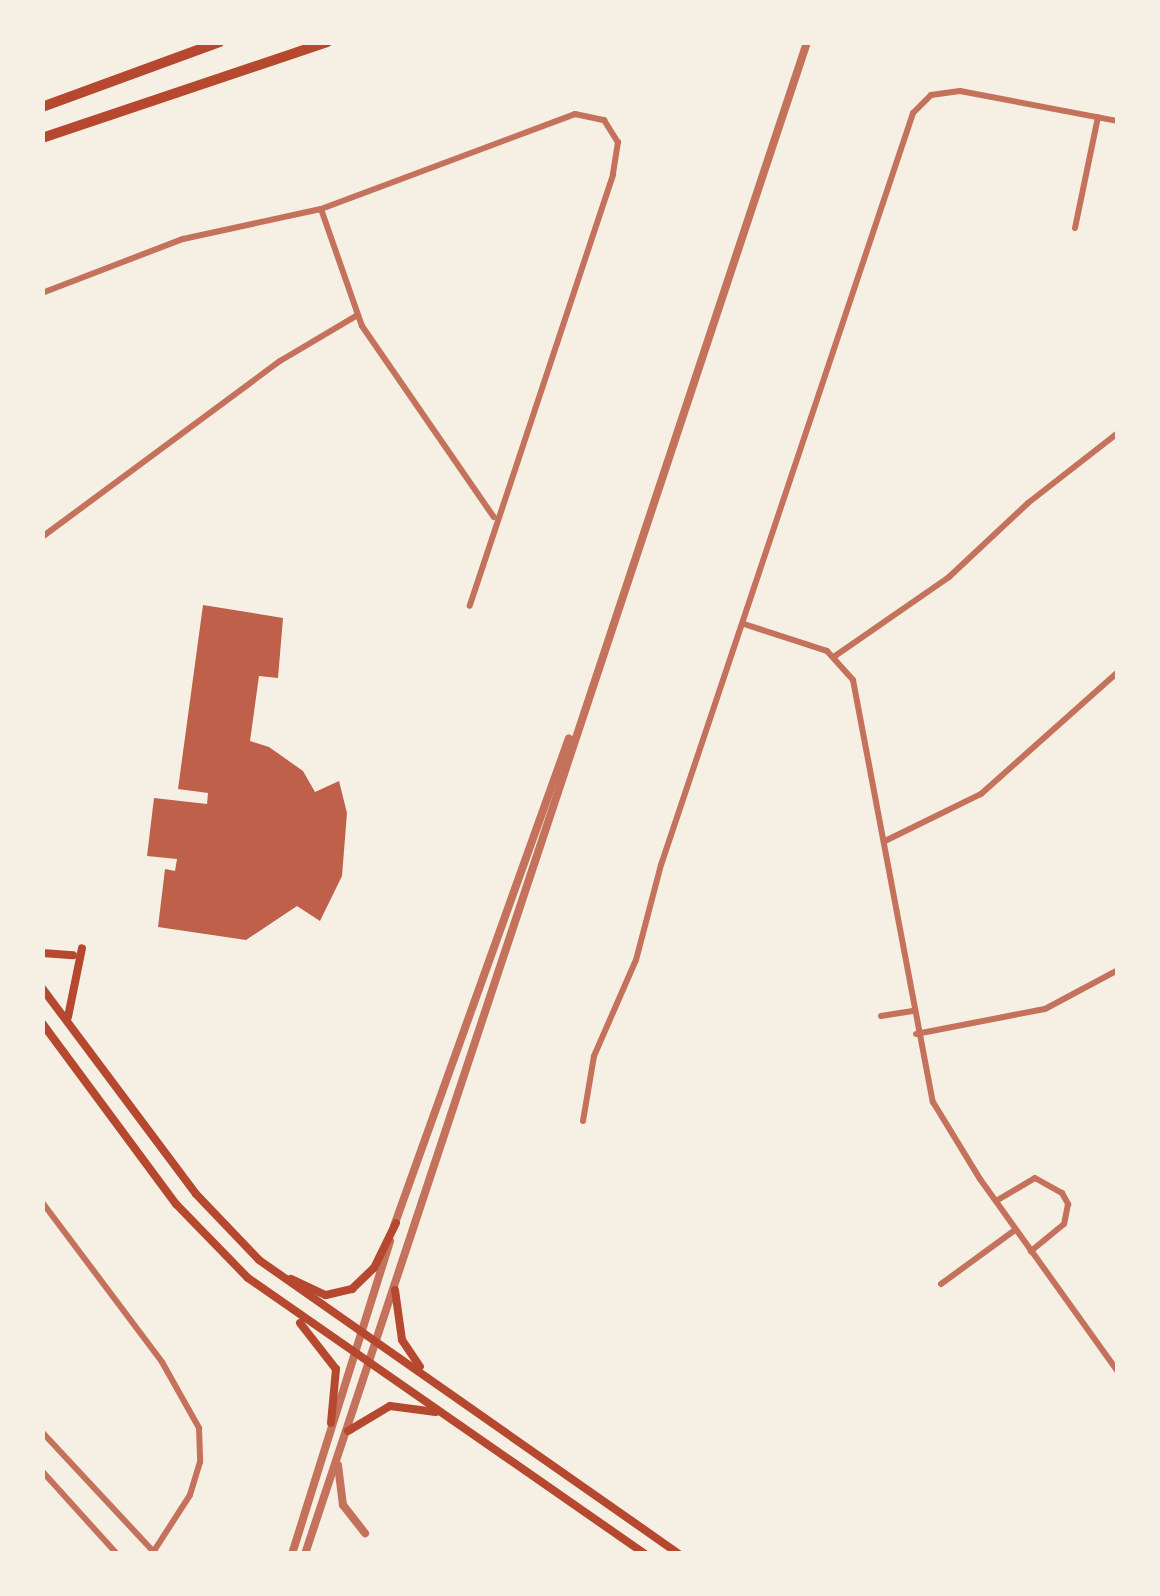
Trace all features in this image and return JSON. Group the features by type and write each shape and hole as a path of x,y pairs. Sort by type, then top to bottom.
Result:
{"highway":[{"path":"42,107 220,42"},
{"path":"42,138 327,42"}],"main road":[{"path":"69,1022 68,999 82,948"},
{"path":"42,952 73,955"},
{"path":"42,988 196,1194 259,1260 679,1554"},
{"path":"42,1023 176,1204 219,1252 283,1307 332,1358 336,1377 331,1423"},
{"path":"259,1260 308,1290 340,1294 370,1274 396,1223"},
{"path":"395,1290 402,1340 429,1377"},
{"path":"283,1307 644,1554"},
{"path":"348,1431 390,1406 443,1414"}],"street":[{"path":"305,1554 807,42"},
{"path":"583,1121 594,1056 639,950 661,865 916,108 931,94 960,91 1118,121"},
{"path":"42,293 183,239 321,209 575,115 595,116 615,134 613,175 495,519 470,606"},
{"path":"1075,228 1097,117"},
{"path":"321,209 356,316 495,519"},
{"path":"42,537 280,361 356,316"},
{"path":"835,656 949,577 1028,503 1118,433"},
{"path":"744,624 835,656 858,694 916,1034 936,1111 1118,1372"},
{"path":"884,841 980,794 1118,672"},
{"path":"292,1554 396,1223 559,760 582,711"},
{"path":"916,1034 1045,1010 1118,970"},
{"path":"881,1016 913,1011"},
{"path":"996,1201 1036,1178 1062,1193 1068,1204 1064,1225 1030,1251"},
{"path":"42,1202 162,1362 199,1429 200,1462 190,1495 154,1553 42,1432"},
{"path":"941,1284 1015,1230"},
{"path":"338,1457 343,1505 365,1533"},
{"path":"42,1471 117,1554"}],"building":[{"path":"203,605 283,618 278,678 259,676 250,741 269,747 303,771 315,792 339,781 347,813 342,876 320,921 297,906 246,940 158,927 165,869 175,871 177,859 147,856 154,798 207,804 208,793 178,789"}]}
